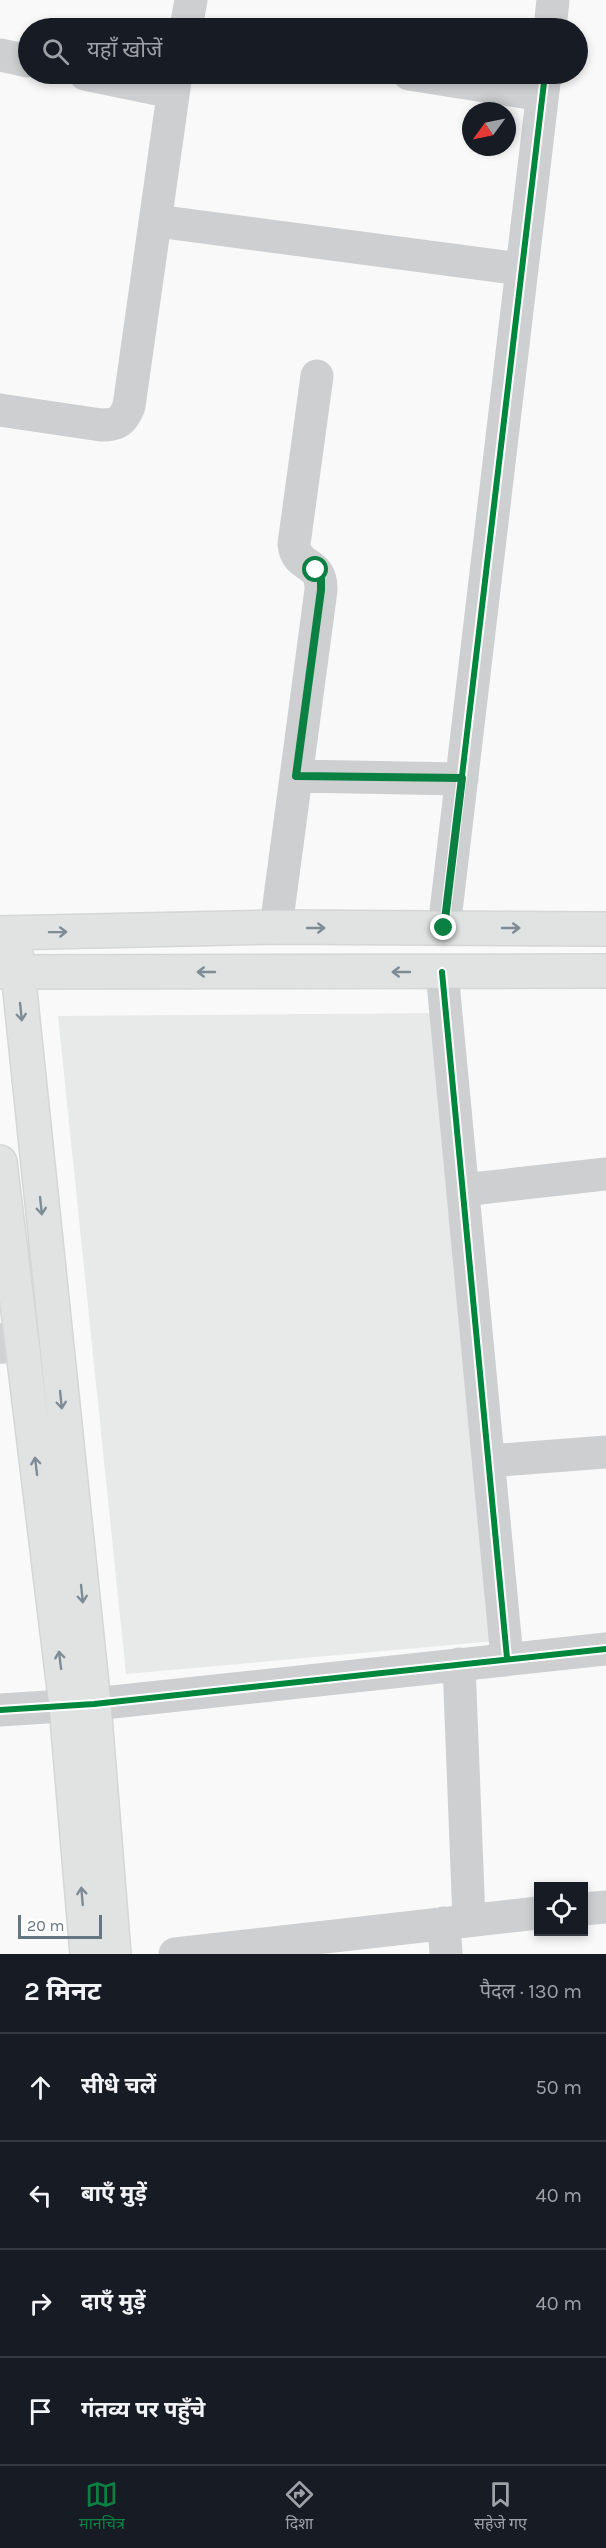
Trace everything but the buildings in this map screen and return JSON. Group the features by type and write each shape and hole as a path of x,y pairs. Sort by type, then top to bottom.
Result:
{"main road":[{"path":"87,1954 80,1705 8,972 7,933 276,927 606,929"},
{"path":"8,972 606,971"},
{"path":"0,1162 6,1268 80,1705 114,1954"}],"street":[{"path":"188,18 191,0"},
{"path":"551,18 553,0"},
{"path":"0,55 18,59"},
{"path":"0,410 101,425 114,425 123,420 129,406 157,221 174,84"},
{"path":"444,928 543,84"},
{"path":"157,221 521,269"},
{"path":"276,927 321,590 321,578 316,570 301,561 295,553 294,544 317,376"},
{"path":"296,776 462,778"},
{"path":"442,972 507,1658"},
{"path":"463,1190 606,1174"},
{"path":"489,1461 606,1452"},
{"path":"0,1710 80,1705 606,1649"},
{"path":"453,1932 459,1664"},
{"path":"588,1909 606,1907"},
{"path":"175,1954 453,1932 534,1914"}],"shaded area":[{"path":"433,1013 496,1641 126,1674 58,1016"}],"cycle path":[{"path":"444,928 544,84"},
{"path":"442,972 507,1658"},
{"path":"0,1710 94,1704 606,1649"}],"route":[{"path":"316,570 321,578 321,590 296,776 462,778 444,928"}]}
